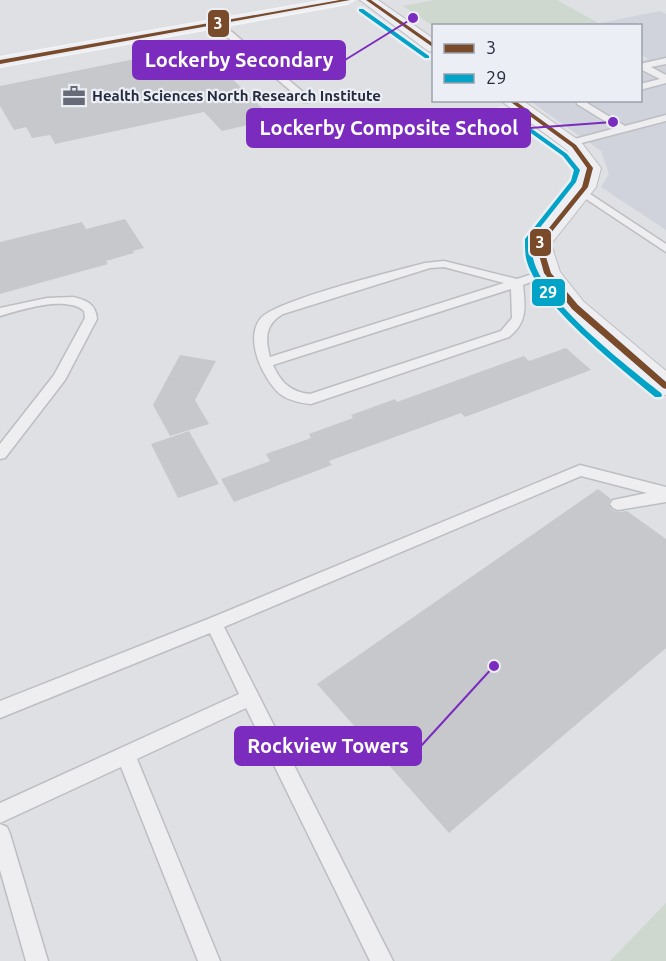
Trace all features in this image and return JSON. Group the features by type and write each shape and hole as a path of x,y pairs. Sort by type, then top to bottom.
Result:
{"street":[{"path":"0,62 348,0"},
{"path":"368,0 432,46"},
{"path":"512,102 570,143 590,168 581,192 539,244 548,273 575,307 666,386"}],"lane":[{"path":"216,23 307,100"},
{"path":"642,66 666,61"},
{"path":"642,66 666,79"},
{"path":"642,86 666,79"},
{"path":"580,102 624,129"},
{"path":"570,143 666,118"},
{"path":"581,192 666,249"},
{"path":"444,264 461,267 517,283 519,320 516,328 505,334 328,395 311,399 288,394 273,380 265,363 260,333 264,323 274,313 296,305 429,265 444,264"},
{"path":"265,363 548,273"},
{"path":"0,312 57,300 78,301 89,308 92,319 60,377 0,454"},
{"path":"0,710 214,624 580,470 666,495"},
{"path":"618,504 666,495"},
{"path":"214,624 382,961"},
{"path":"0,813 251,697"},
{"path":"126,755 209,961"},
{"path":"0,834 37,961"}],"shaded area":[{"path":"434,0 557,0 600,24 432,25 403,6"},
{"path":"660,11 666,14 666,230 601,187 609,174 601,151 531,102 642,102 642,61 648,59 642,56 642,24 596,24"},
{"path":"666,903 666,961 610,961"}],"building":[{"path":"204,51 270,116 262,118 266,121 222,131 204,112 55,144 50,135 32,138 26,127 14,130 0,106 0,86 140,58 144,63"},
{"path":"125,219 144,248 106,261 108,264 0,294 0,242 82,222 86,229"},
{"path":"566,348 591,370 465,417 461,413 329,461 332,465 234,502 221,479 270,461 266,454 311,438 309,434 353,418 351,415 395,399 397,402 524,356 529,361"},
{"path":"180,355 216,361 195,400 209,424 170,436 153,405"},
{"path":"189,431 219,484 178,498 151,444"},
{"path":"598,489 611,499 608,504 612,510 627,511 666,539 666,648 449,833 317,684"}],"transit line":[{"name":"3","path":"0,62 348,0"},
{"name":"3","path":"368,0 432,46"},
{"name":"29","path":"361,10 427,57"},
{"name":"3","path":"513,102 574,146 590,168 585,187 539,244 548,273 575,307 666,386"},
{"name":"29","path":"502,110 565,155 577,170 574,181 528,239 529,259 539,280 576,324 658,395"}],"place":[{"name":"Lockerby Secondary","path":"413,18"},
{"name":"Health Sciences North Research Institute","path":"74,96"},
{"name":"Lockerby Composite School","path":"613,122"},
{"name":"Rockview Towers","path":"494,666"}]}
